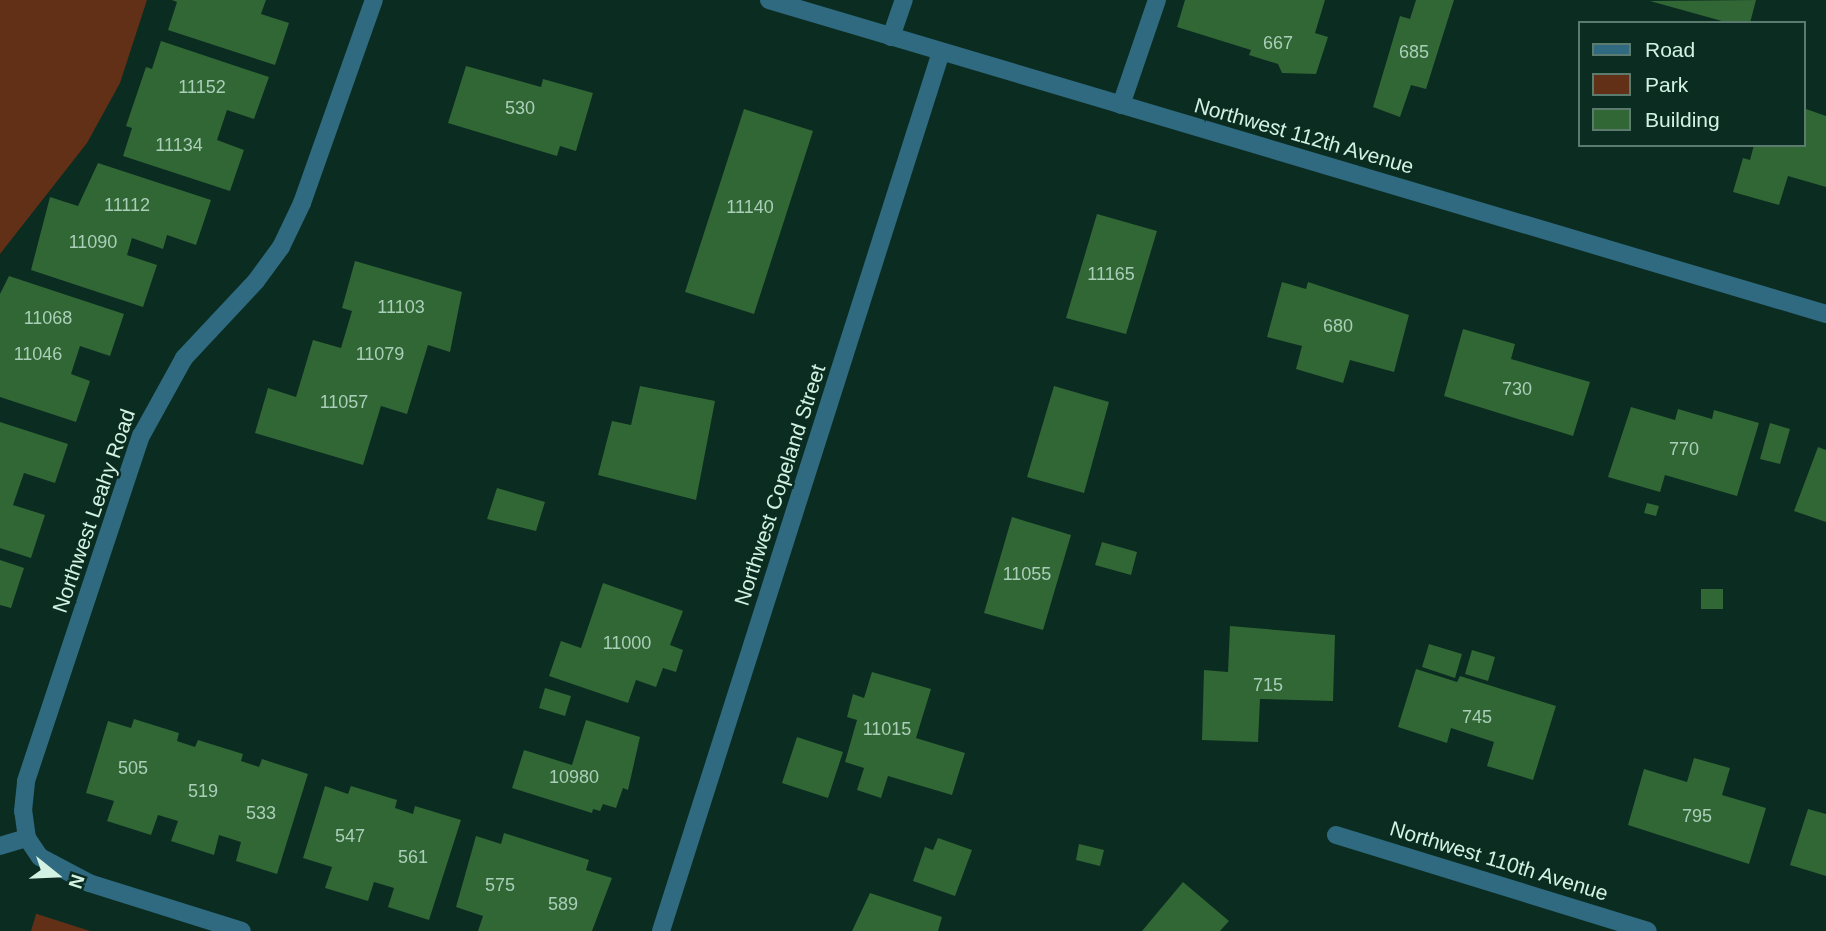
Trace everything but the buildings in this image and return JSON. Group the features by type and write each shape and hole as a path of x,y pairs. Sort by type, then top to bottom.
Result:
{"street":[{"name":"Northwest Leahy Road","path":"13,843 23,811 26,781 141,436 184,358 256,281 281,247 302,204 374,0"},
{"name":"Northwest 112th Avenue","path":"769,0 1826,314"},
{"path":"891,37 904,0"},
{"path":"1121,105 1157,0"},
{"name":"Northwest Copeland Street","path":"661,931 941,52"},
{"name":"Northwest 110th Avenue","path":"1336,835 1648,931"},
{"path":"13,843 89,883 242,931"}],"green space":[{"path":"0,0 147,0 120,83 87,143 0,254"},
{"path":"37,914 90,931 31,931"}]}
